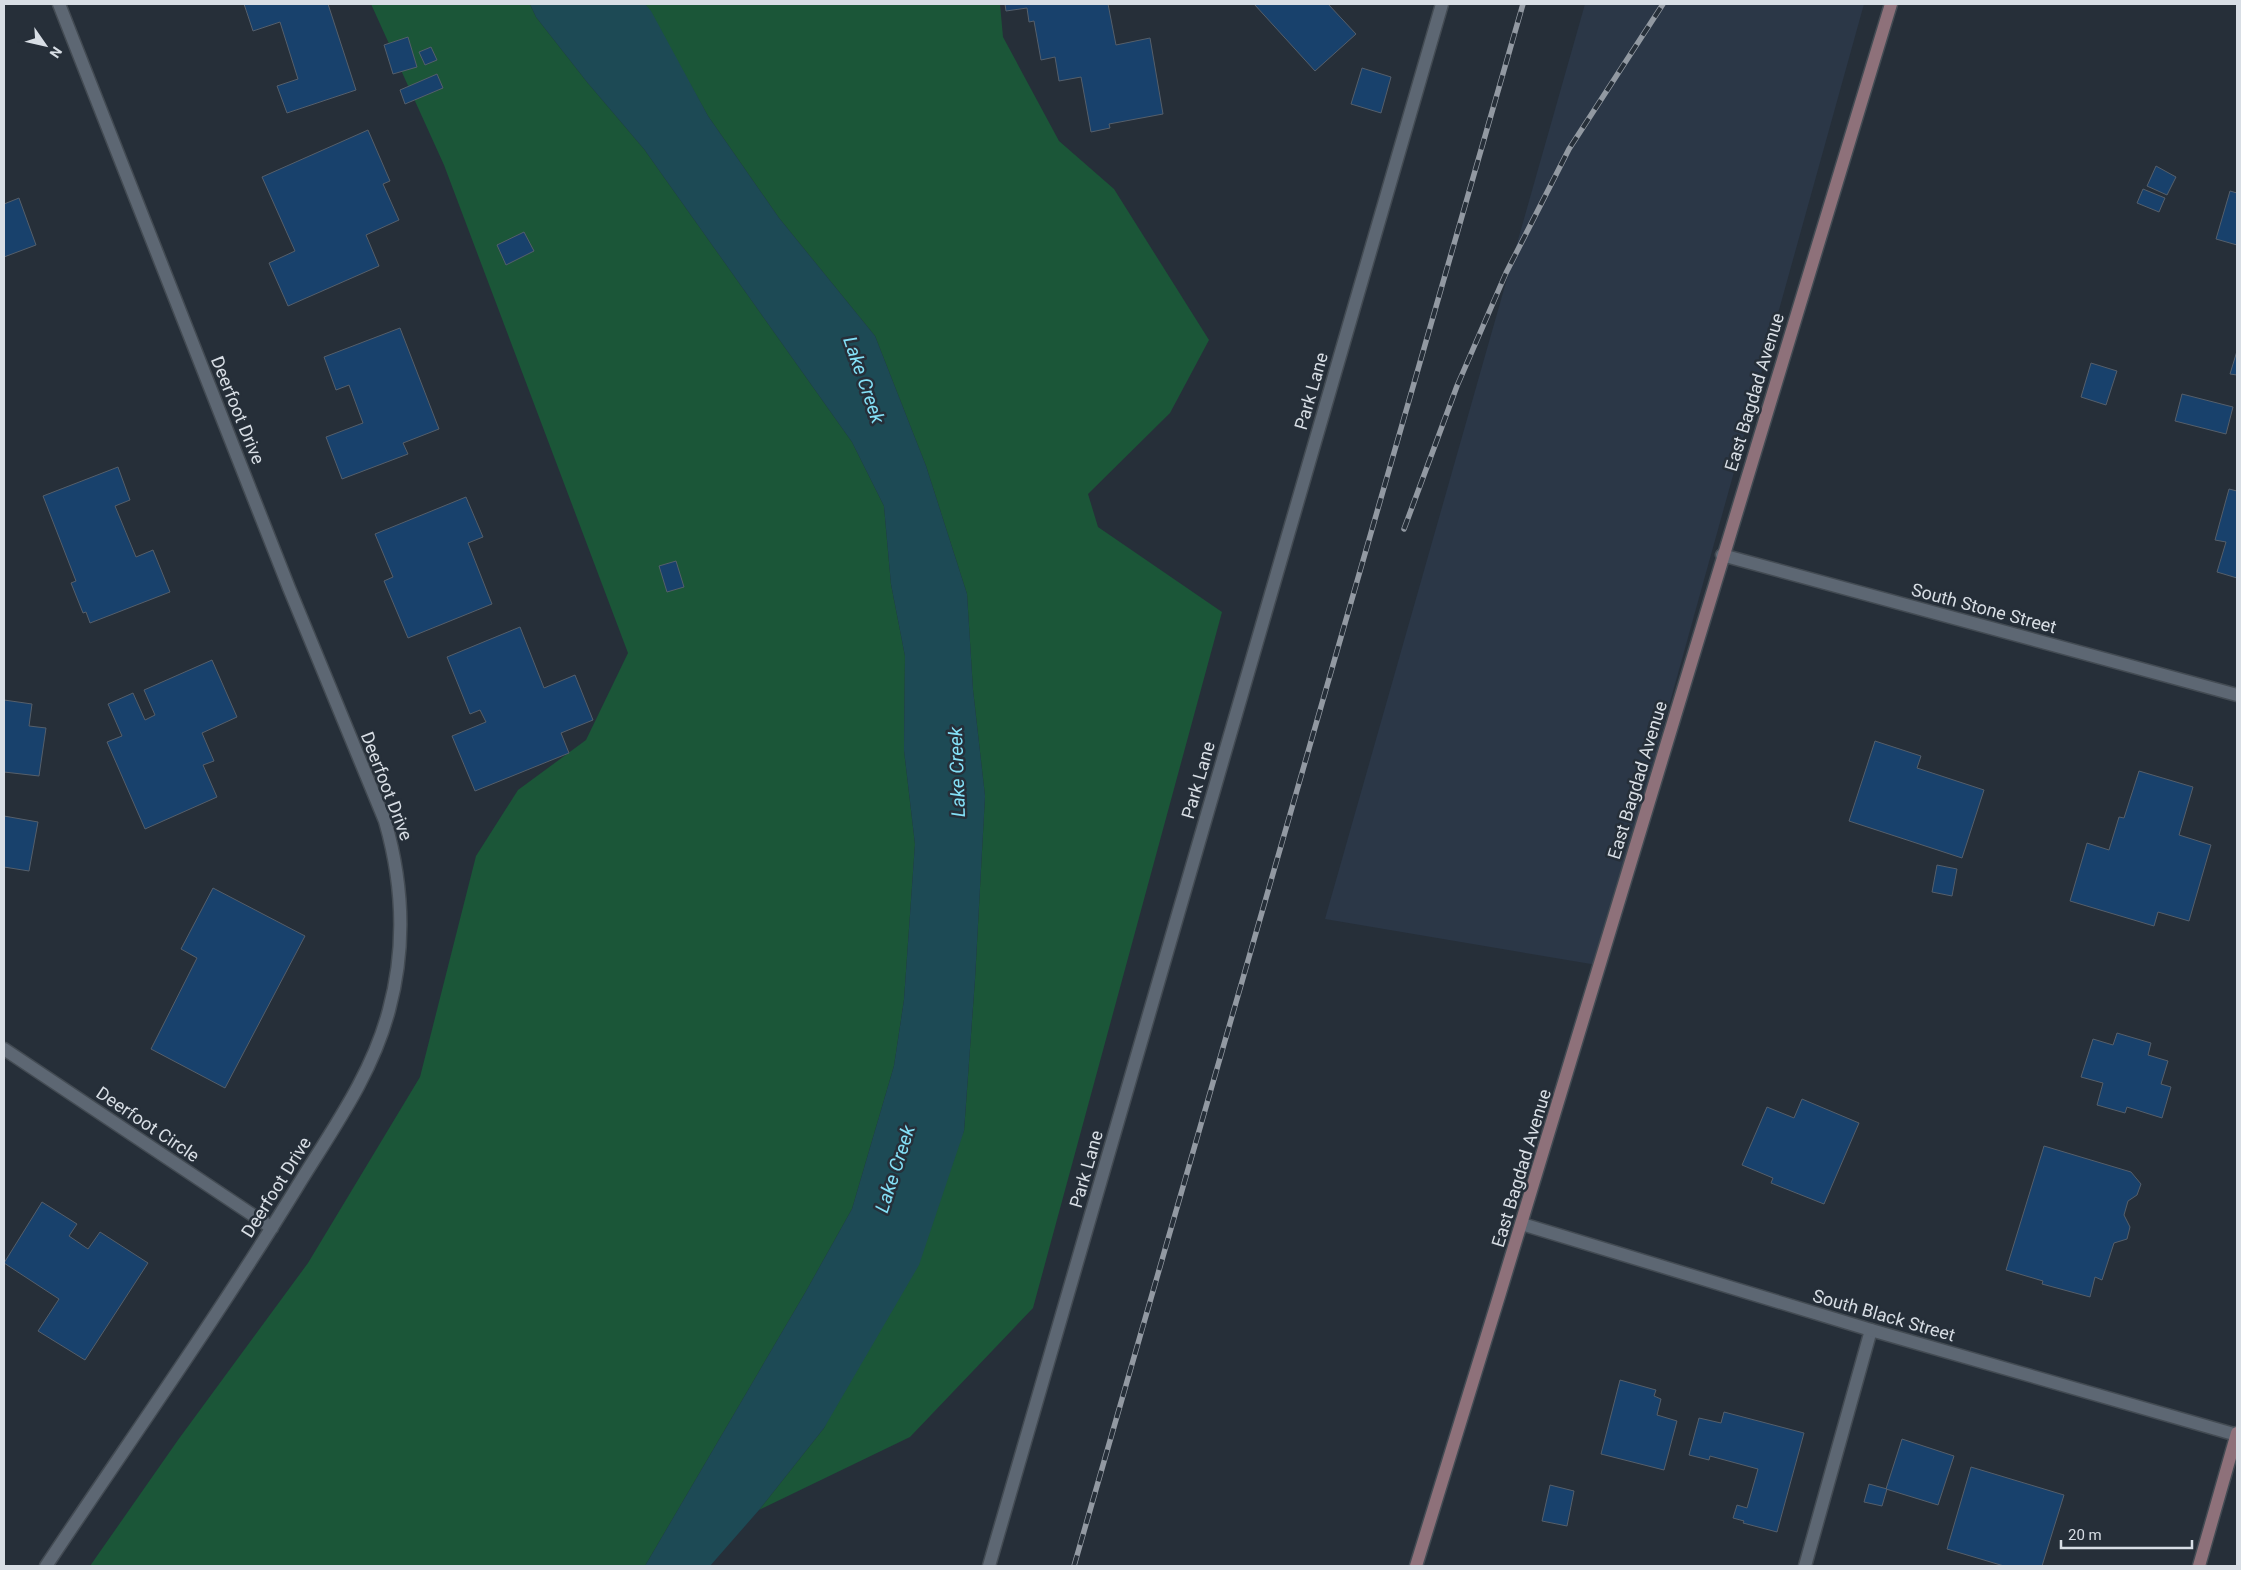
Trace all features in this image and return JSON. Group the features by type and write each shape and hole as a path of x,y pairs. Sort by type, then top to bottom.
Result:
{"street":[{"name":"Deerfoot Drive","path":"46,1566 272,1228 366,1074 389,1010 401,943 402,908 393,850 385,821 289,588 59,4"},
{"name":"Park Lane","path":"989,1566 1442,4"},
{"name":"East Bagdad Avenue","path":"1416,1566 1522,1224 1722,555 1891,4"},
{"name":"South Stone Street","path":"1722,555 2237,695"},
{"name":"Deerfoot Circle","path":"4,1049 272,1228"},
{"name":"South Black Street","path":"1522,1224 1871,1330 2237,1434"},
{"path":"1805,1566 1871,1330"},
{"path":"2199,1566 2237,1434"}],"shaded area":[{"path":"1585,4 1864,4 1597,965 1325,919"}],"green space":[{"path":"371,4 530,4 536,17 587,82 644,149 852,442 884,506 891,584 905,656 904,750 915,844 904,1000 894,1066 852,1209 645,1566 90,1566 178,1440 308,1263 420,1077 476,856 518,790 586,740 628,653 444,165"},
{"path":"645,4 1000,4 1003,37 1059,141 1114,189 1209,340 1170,413 1088,494 1098,527 1222,612 1033,1308 910,1437 759,1510 824,1428 964,1131 985,796 973,690 967,594 926,466 875,336 779,218 708,116"}],"water":[{"name":"Lake Creek","path":"530,4 645,4 651,11 708,116 779,218 875,336 926,466 967,594 973,690 985,796 964,1131 919,1265 824,1428 759,1510 710,1566 645,1566 852,1209 894,1066 904,1000 915,844 904,750 905,656 891,584 884,506 852,442 644,149 587,82 536,17"}],"building":[{"path":"244,4 328,4 356,90 287,113 277,86 298,79 280,22 253,31"},
{"path":"1005,4 1108,4 1116,45 1150,38 1163,114 1109,124 1110,128 1091,132 1081,77 1059,81 1055,57 1041,60 1034,21 1029,22 1027,8 1006,11"},
{"path":"1254,4 1328,4 1356,34 1315,71"},
{"path":"408,37 417,67 393,74 384,45"},
{"path":"431,47 437,60 425,65 419,52"},
{"path":"1362,68 1391,77 1381,113 1351,104"},
{"path":"437,74 443,88 405,104 400,90"},
{"path":"368,130 390,181 383,184 399,220 366,235 379,266 288,306 269,263 295,251 262,177"},
{"path":"2156,166 2176,177 2167,195 2147,186"},
{"path":"2143,189 2165,198 2159,212 2137,203"},
{"path":"2230,191 2237,193 2237,245 2216,239"},
{"path":"19,198 36,245 4,257 4,204"},
{"path":"524,232 534,251 506,265 497,245"},
{"path":"400,328 439,429 403,443 408,454 342,479 326,437 363,423 349,385 336,390 324,357"},
{"path":"2237,351 2237,375 2230,374"},
{"path":"2091,363 2117,371 2106,405 2081,397"},
{"path":"2182,394 2233,407 2226,434 2175,421"},
{"path":"118,467 130,500 115,506 136,557 153,550 170,592 90,623 86,612 83,613 71,583 76,581 43,496"},
{"path":"2229,489 2237,491 2237,578 2217,572 2226,542 2215,540"},
{"path":"466,497 483,537 468,543 492,604 408,638 384,581 393,577 375,534"},
{"path":"676,561 684,587 667,592 659,566"},
{"path":"520,627 544,688 575,675 593,720 561,733 569,753 475,791 452,736 486,722 480,710 470,714 447,657"},
{"path":"212,660 237,717 202,733 214,761 203,765 217,797 145,829 107,742 122,736 108,704 133,693 145,720 155,715 144,690"},
{"path":"4,700 32,704 29,726 46,728 39,776 4,772"},
{"path":"1875,741 1921,756 1917,768 1984,790 1962,858 1849,821"},
{"path":"2139,771 2193,787 2179,835 2211,845 2189,921 2158,912 2154,926 2070,901 2087,843 2109,850 2119,817 2124,818"},
{"path":"4,816 38,822 29,871 4,867"},
{"path":"1937,865 1957,869 1952,896 1932,892"},
{"path":"213,888 305,936 225,1088 151,1049 197,958 181,949"},
{"path":"2117,1033 2151,1043 2148,1055 2168,1061 2161,1084 2171,1087 2162,1118 2127,1107 2125,1113 2097,1105 2103,1083 2081,1077 2093,1039 2113,1045"},
{"path":"1802,1099 1859,1123 1824,1204 1771,1183 1773,1178 1742,1165 1767,1107 1794,1118"},
{"path":"2044,1146 2131,1172 2141,1184 2137,1195 2128,1201 2124,1215 2130,1227 2127,1239 2114,1243 2102,1280 2095,1277 2090,1297 2042,1284 2043,1281 2006,1270"},
{"path":"42,1202 77,1224 69,1236 88,1249 100,1232 148,1263 85,1360 38,1331 59,1299 4,1263"},
{"path":"1620,1380 1656,1390 1654,1396 1661,1399 1657,1415 1677,1421 1664,1470 1601,1454"},
{"path":"1724,1412 1804,1433 1777,1532 1743,1523 1744,1521 1733,1518 1737,1505 1747,1508 1758,1469 1710,1456 1709,1460 1689,1455 1699,1418 1721,1423"},
{"path":"1902,1439 1954,1456 1938,1505 1886,1489"},
{"path":"1971,1467 2064,1495 2042,1566 2004,1566 1947,1549"},
{"path":"1869,1484 1887,1489 1882,1506 1864,1502"},
{"path":"1550,1485 1574,1491 1567,1526 1542,1521"}],"railway":[{"path":"1074,1566 1523,4"},
{"path":"1404,529 1457,386 1506,273 1569,149 1663,4"}]}
